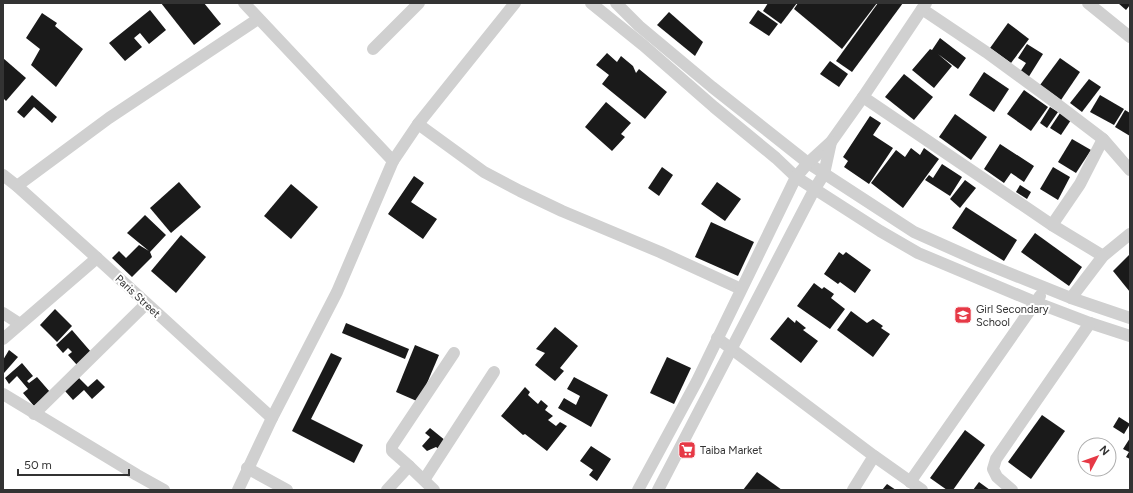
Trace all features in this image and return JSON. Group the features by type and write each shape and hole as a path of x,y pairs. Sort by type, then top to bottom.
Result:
{"street":[{"path":"244,3 393,161"},
{"path":"373,49 419,3"},
{"path":"238,490 272,418 337,292 393,161 418,124 515,3"},
{"path":"591,3 643,45 714,107 776,158 796,177 814,190 880,231 918,253 1036,302 1090,323 1130,336"},
{"path":"616,3 639,26 712,88 808,163 914,232 978,261 1071,298 1130,318"},
{"path":"1088,3 1130,37"},
{"path":"638,490 697,381 796,177 808,163 831,142 924,6 1103,139 1130,170"},
{"path":"17,186 109,118 258,19"},
{"path":"863,97 1052,225 1103,256"},
{"path":"418,124 484,172 520,191 562,211 660,252 741,289"},
{"path":"1052,225 1080,184 1103,139"},
{"path":"658,490 814,190 824,174 831,142"},
{"name":"Paris Street","path":"3,175 97,258 272,418"},
{"path":"1071,298 1103,256 1130,234"},
{"path":"3,339 97,258"},
{"path":"910,482 1047,288"},
{"path":"34,414 146,304"},
{"path":"3,313 20,324"},
{"path":"1012,490 997,477 993,470 996,459 1090,323"},
{"path":"717,338 874,456 922,490"},
{"path":"434,490 392,451 392,446 454,353"},
{"path":"424,480 494,372"},
{"path":"3,394 34,414 164,490"},
{"path":"853,490 874,456"},
{"path":"387,490 409,466"},
{"path":"248,468 286,490"}],"building":[{"path":"161,3 204,3 221,24 194,45"},
{"path":"768,3 797,3 781,24 763,11"},
{"path":"798,3 877,3 842,49 794,9"},
{"path":"878,3 903,3 852,72 836,61"},
{"path":"1118,3 1129,3 1130,5 1126,10"},
{"path":"150,10 166,30 149,44 140,33 134,38 142,47 125,61 109,43"},
{"path":"758,10 778,24 769,36 749,23"},
{"path":"669,12 703,42 695,56 657,25"},
{"path":"42,13 57,23 55,26 83,49 56,87 31,65 40,49 26,38"},
{"path":"1008,23 1029,39 1011,63 990,48"},
{"path":"940,38 966,58 958,69 938,54 952,66 934,88 912,70 930,49 932,50"},
{"path":"1027,44 1043,54 1028,78 1020,72 1026,63 1018,58"},
{"path":"607,53 617,62 621,56 633,66 636,73 639,69 667,92 645,119 602,84 609,75 596,65"},
{"path":"3,58 26,78 6,101 3,98"},
{"path":"1060,58 1080,72 1061,100 1040,85"},
{"path":"830,61 848,74 839,87 820,74"},
{"path":"984,72 1009,89 994,112 969,95"},
{"path":"904,74 933,97 914,120 885,97"},
{"path":"1089,79 1101,87 1082,112 1070,103"},
{"path":"1024,90 1048,107 1031,131 1007,114"},
{"path":"32,95 57,117 52,123 34,107 24,118 17,112"},
{"path":"1100,95 1124,109 1114,125 1090,112"},
{"path":"606,102 631,123 621,134 625,137 612,151 585,127"},
{"path":"1050,107 1058,112 1047,128 1040,123"},
{"path":"1125,110 1130,113 1130,136 1115,127"},
{"path":"1060,113 1071,120 1061,135 1050,128"},
{"path":"955,114 987,137 971,160 939,137"},
{"path":"870,116 881,123 873,135 893,148 869,184 844,167 848,161 843,157"},
{"path":"1072,139 1091,150 1076,173 1058,162"},
{"path":"1000,144 1034,166 1024,182 1011,173 1004,183 984,169"},
{"path":"911,148 920,155 924,148 939,159 903,208 871,183 896,150 905,157"},
{"path":"942,164 962,177 950,196 925,180 929,175 933,178"},
{"path":"662,167 673,175 659,196 648,188"},
{"path":"1053,167 1070,177 1058,200 1040,189"},
{"path":"414,176 424,183 411,202 437,219 423,239 388,214"},
{"path":"965,180 976,188 960,208 950,199"},
{"path":"179,182 201,207 171,233 150,208"},
{"path":"717,182 741,199 725,221 701,204"},
{"path":"291,184 318,207 291,239 264,216"},
{"path":"1020,185 1031,192 1027,199 1016,192"},
{"path":"966,207 1017,240 1004,261 952,228"},
{"path":"145,215 166,235 150,252 152,257 132,277 112,258 119,251 126,258 139,245 149,251 127,233"},
{"path":"711,222 754,242 738,276 695,257"},
{"path":"1035,233 1082,267 1069,286 1021,252"},
{"path":"181,235 206,257 176,293 151,271"},
{"path":"839,252 843,255 846,252 871,270 855,293 840,282 838,284 824,274"},
{"path":"1130,254 1130,292 1113,271"},
{"path":"814,283 822,289 824,287 834,294 831,298 845,309 830,329 797,306"},
{"path":"55,309 72,326 57,342 40,325"},
{"path":"851,311 867,323 873,319 883,326 881,328 890,334 873,357 837,330"},
{"path":"788,317 795,323 796,320 806,328 803,330 818,341 801,363 770,339"},
{"path":"346,323 409,349 405,359 342,333"},
{"path":"555,327 578,346 560,368 564,371 555,381 535,365 545,353 536,349"},
{"path":"72,330 91,352 77,365 68,355 72,352 68,348 63,353 56,345"},
{"path":"415,345 439,355 419,402 396,392"},
{"path":"9,350 18,357 4,373 3,360"},
{"path":"331,353 342,358 311,419 363,445 354,463 292,431"},
{"path":"667,357 691,368 674,404 650,393"},
{"path":"22,363 33,376 27,381 29,383 37,377 50,392 34,406 23,393 28,389 17,376 9,384 5,378"},
{"path":"574,377 608,395 591,427 558,408 564,398 576,405 580,396 567,389"},
{"path":"79,378 88,387 97,379 105,387 92,399 84,390 73,400 65,391"},
{"path":"525,387 530,392 528,395 538,404 541,400 548,406 545,410 553,416 548,420 556,426 560,422 567,426 547,451 525,434 523,435 501,416"},
{"path":"1042,415 1065,431 1031,479 1008,462"},
{"path":"1119,417 1130,424 1124,434 1113,427"},
{"path":"430,428 446,441 440,450 436,447 427,451 422,446 430,437 425,433"},
{"path":"965,430 985,445 953,490 947,490 930,478"},
{"path":"1130,438 1130,459 1126,457 1129,452 1123,449"},
{"path":"591,446 611,459 597,481 589,475 593,470 580,461"},
{"path":"757,472 782,490 743,490"},
{"path":"979,482 990,490 973,490"},
{"path":"887,484 896,490 882,490"}],"place":[{"name":"Girl Secondary School","path":"963,315"},
{"name":"Taiba Market","path":"687,450"}]}
